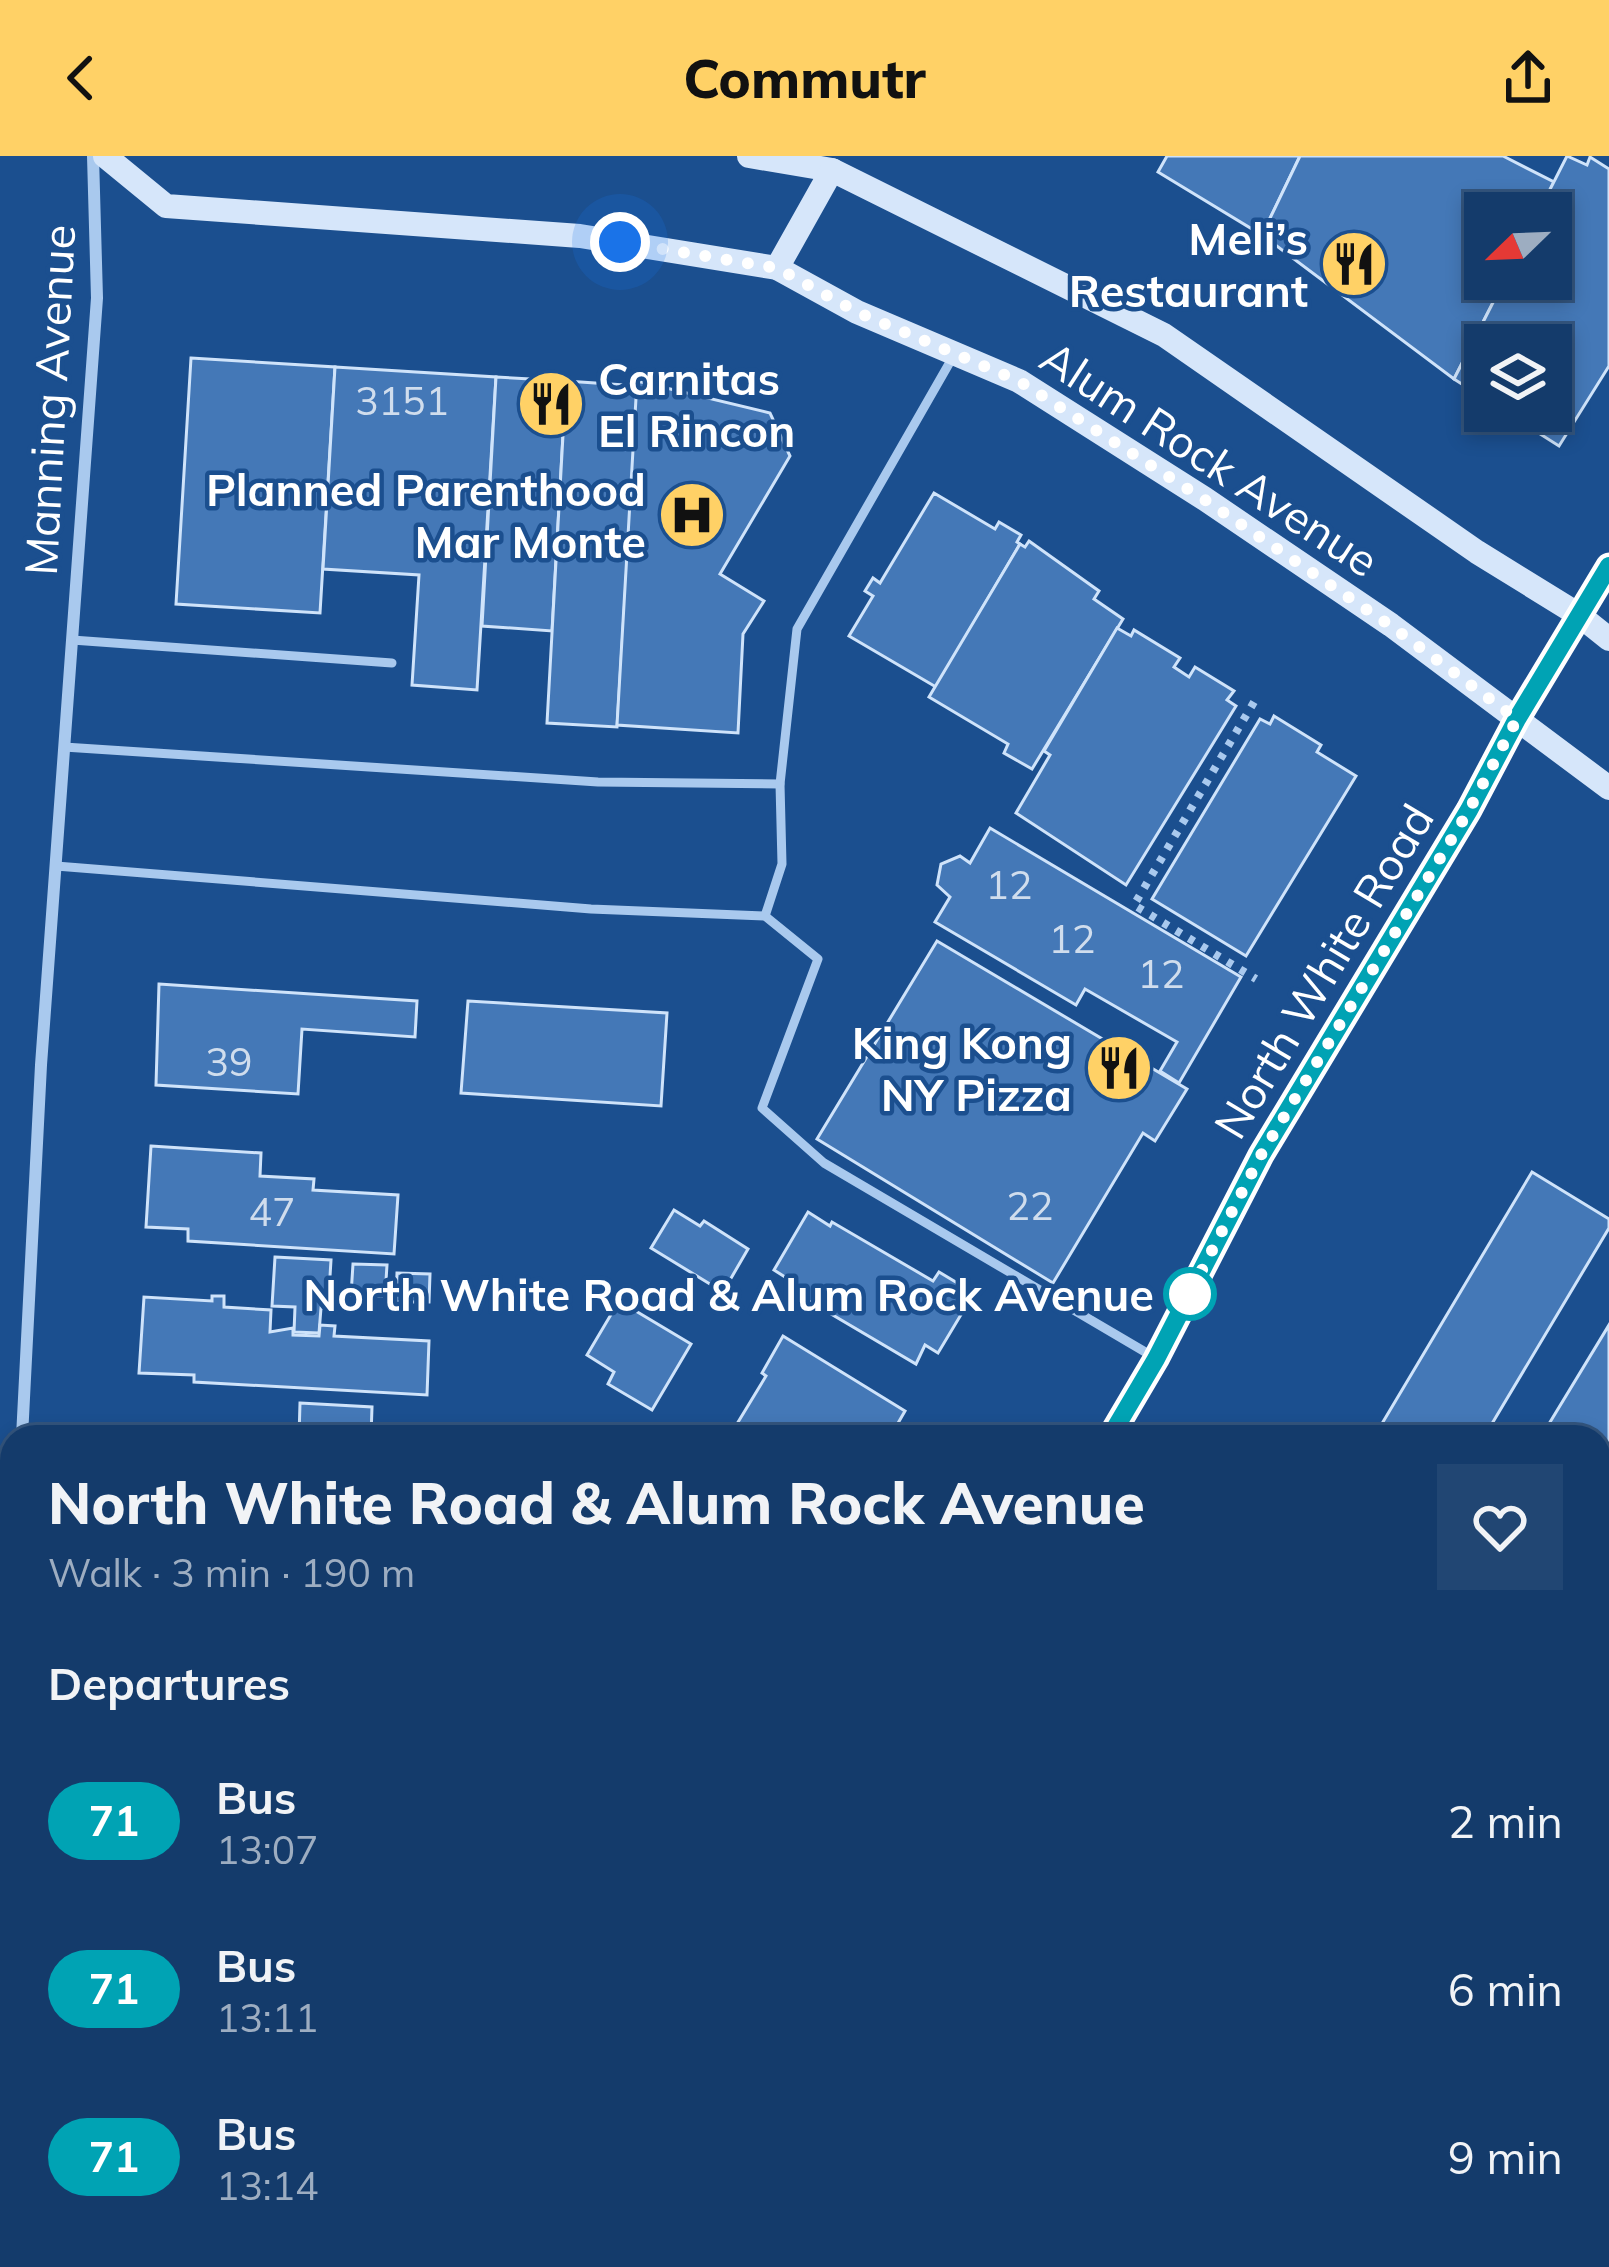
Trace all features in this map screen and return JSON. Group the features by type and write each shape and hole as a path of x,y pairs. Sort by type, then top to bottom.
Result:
{"main road":[{"name":"Alum Rock Avenue","path":"105,156 166,206 580,236 777,268 857,312 1019,381 1391,626 1609,788"},
{"name":"Alum Rock Avenue","path":"749,156 836,163 1164,335 1609,639"},
{"path":"777,268 836,163"},
{"name":"North White Road","path":"1117,1425 1261,1155 1609,566"}],"street":[{"name":"Manning Avenue","path":"23,1425 97,298 93,156"}],"lane":[{"path":"765,916 782,864 780,784 797,629 955,354"},
{"path":"72,640 392,663"},
{"path":"64,747 575,780 780,784"},
{"path":"56,866 591,909 765,916 818,958 763,1108 824,1163 1156,1359"}],"path":[{"path":"1254,702 1134,905 1256,979"}],"building":[{"path":"1167,156 1300,156 1262,235 1158,172"},
{"path":"1300,156 1503,156 1554,182 1549,192 1464,192 1464,300 1494,300 1482,324 1464,324 1464,359 1454,379 1262,235"},
{"path":"1567,156 1587,165 1590,157 1609,169 1609,366 1572,425 1572,324 1482,324 1494,300 1572,300 1572,192 1549,192"},
{"path":"191,358 335,367 320,613 176,604"},
{"path":"1464,359 1464,385 1454,379"},
{"path":"335,367 496,377 477,690 412,685 419,575 323,569"},
{"path":"496,377 566,381 552,631 482,626"},
{"path":"566,381 638,386 617,727 547,723"},
{"name":"Planned Parenthood Mar Monte","path":"637,381 770,413 790,456 720,574 764,601 743,634 738,733 617,725"},
{"path":"1537,432 1568,432 1559,446"},
{"path":"934,493 995,529 999,522 1021,535 936,687 849,636 873,596 865,591 873,578 880,583"},
{"path":"1029,541 1099,591 1094,599 1123,619 1032,769 1004,753 1008,744 929,697 1020,544 1025,547"},
{"path":"1117,628 1131,636 1134,630 1180,658 1174,667 1189,677 1195,667 1234,691 1227,700 1236,706 1126,885 1016,813 1050,755 1044,751"},
{"path":"1274,716 1321,745 1317,752 1356,776 1246,956 1152,899 1260,719 1270,724"},
{"path":"990,828 1241,977 1179,1083 1160,1071 1177,1042 1085,989 1076,1005 935,922 950,897 937,885 941,864 960,856 970,863"},
{"path":"937,941 1187,1089 1155,1141 1143,1133 1053,1283 817,1139"},
{"path":"159,984 417,1001 415,1037 302,1029 298,1094 156,1085"},
{"path":"468,1001 667,1013 661,1106 461,1093"},
{"path":"151,1146 261,1153 260,1176 314,1179 313,1190 398,1195 394,1254 188,1241 188,1229 146,1227"},
{"path":"1532,1172 1609,1219 1609,1228 1491,1425 1381,1425"},
{"path":"674,1210 700,1226 704,1221 748,1249 723,1292 651,1248"},
{"path":"808,1212 933,1281 939,1272 974,1293 938,1353 925,1345 916,1364 792,1291 796,1284 774,1270"},
{"path":"275,1257 331,1260 328,1309 321,1308 319,1333 294,1332 295,1307 272,1306"},
{"path":"353,1264 387,1265 385,1296 351,1295"},
{"path":"397,1273 430,1274 429,1302 396,1302"},
{"path":"212,1296 224,1296 224,1307 271,1310 270,1332 293,1328 293,1335 319,1336 320,1325 335,1326 334,1336 429,1341 427,1395 194,1382 194,1375 139,1373 144,1297 212,1301"},
{"path":"619,1301 691,1344 652,1410 608,1384 614,1372 587,1355"},
{"path":"1609,1325 1609,1425 1548,1425"},
{"path":"783,1336 905,1411 897,1425 736,1425 766,1376 762,1373"},
{"path":"300,1403 372,1407 371,1425 299,1425"}],"bus line":[{"name":"71","path":"1117,1425 1261,1155 1609,566"}],"place":[{"name":"Meli’s Restaurant","path":"1354,264"},
{"name":"Carnitas El Rincon","path":"551,404"},
{"name":"Planned Parenthood Mar Monte","path":"692,515"},
{"name":"King Kong NY Pizza","path":"1119,1068"},
{"name":"North White Road & Alum Rock Avenue","path":"1190,1294"}],"route":[{"path":"620,242 777,268 857,312 1019,381 1391,626 1517,719 1469,810 1261,1155 1186,1301 1190,1294"}]}
